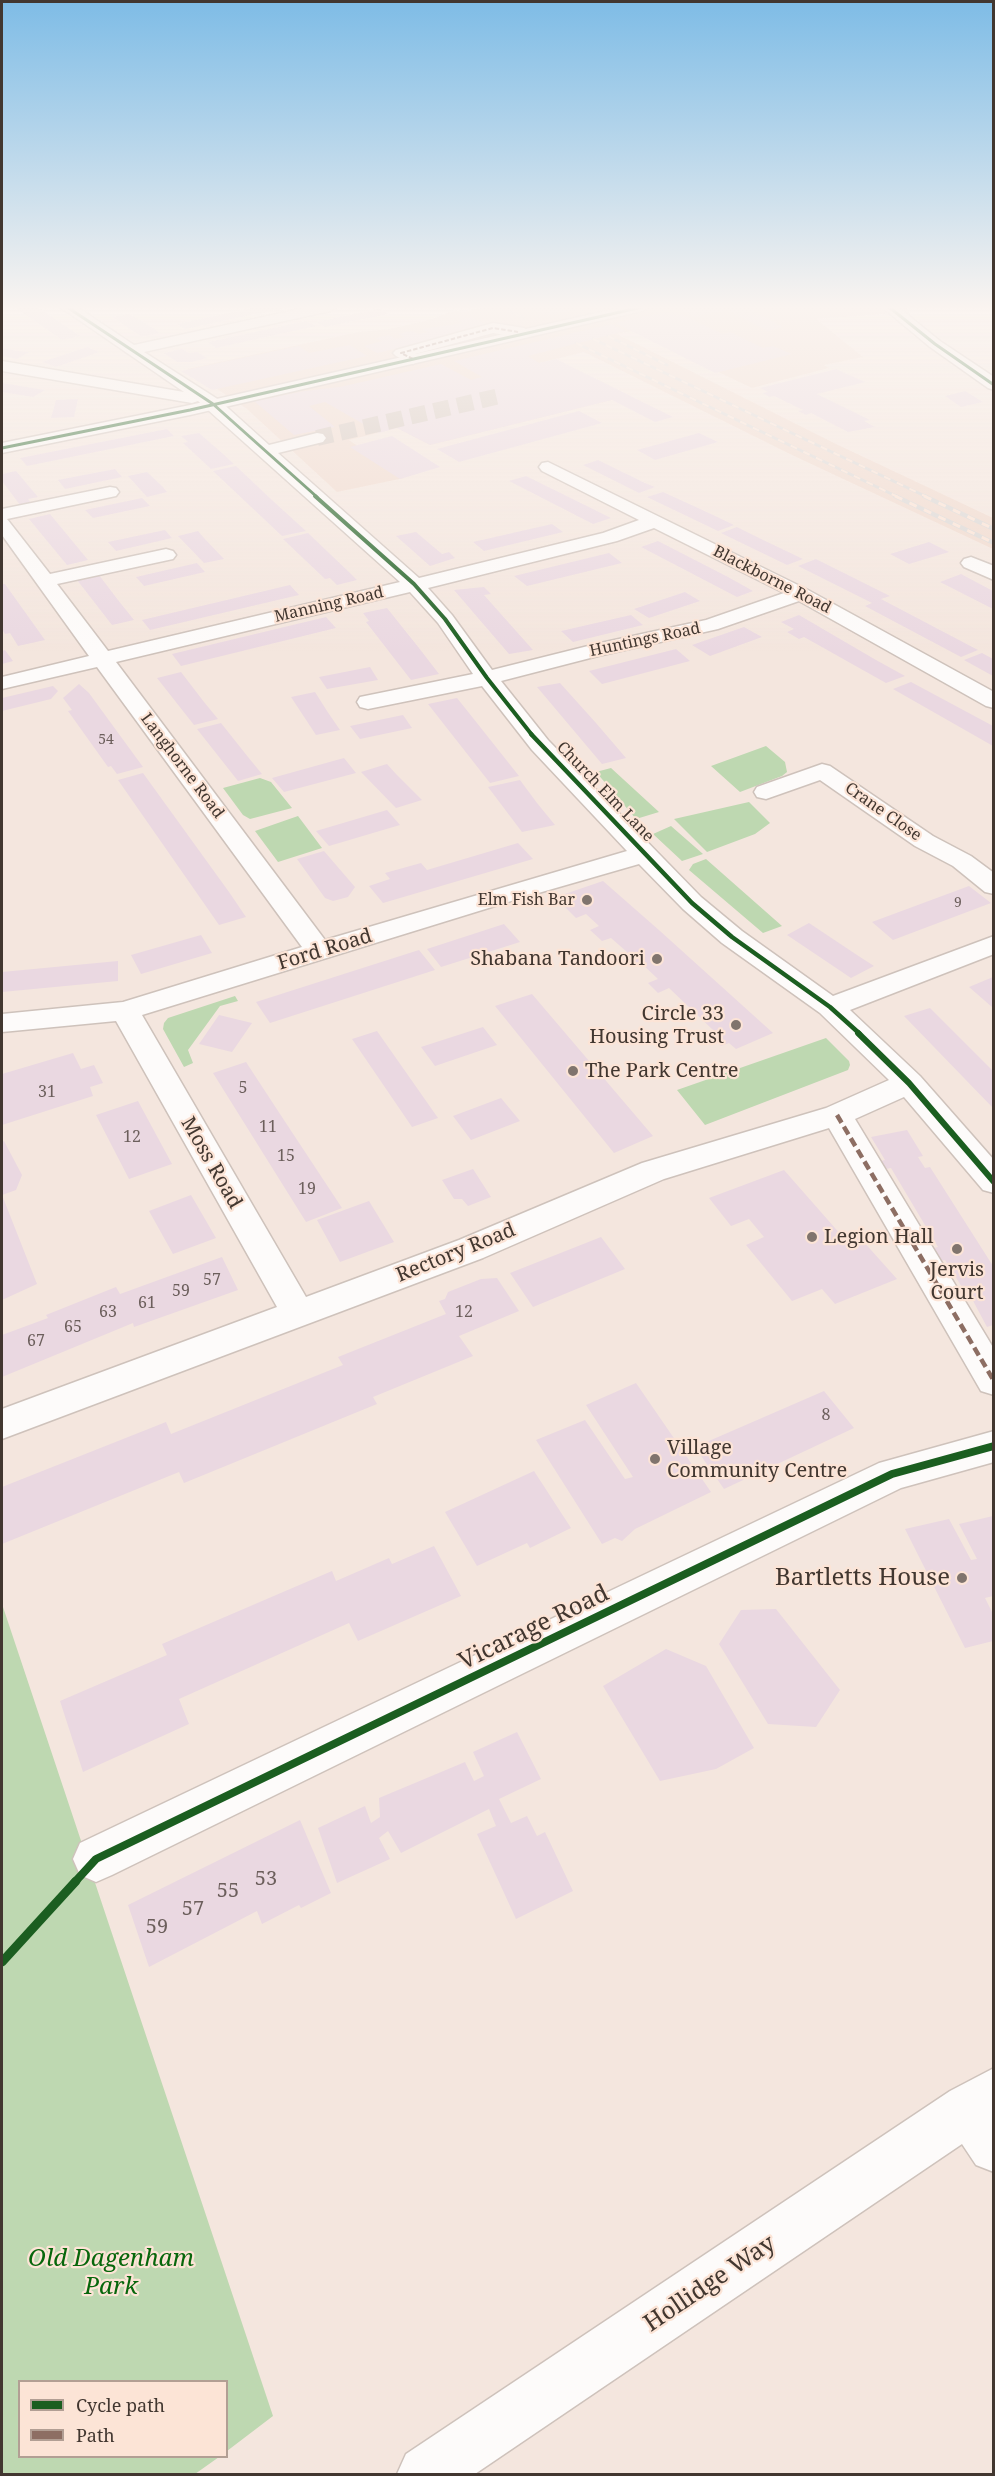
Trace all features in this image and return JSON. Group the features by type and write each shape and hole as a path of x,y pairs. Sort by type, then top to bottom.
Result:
{"street":[{"path":"2,448 124,423"},
{"name":"Church Elm Lane","path":"234,423 414,584 445,619 487,678 540,745 692,903 732,937 830,1008 909,1083 993,1179"},
{"path":"265,451 317,438"},
{"name":"Blackborne Road","path":"548,467 801,594 993,701"},
{"path":"2,514 110,492"},
{"name":"Manning Road","path":"2,683 610,537 655,521"},
{"name":"Langhorne Road","path":"2,523 320,951"},
{"path":"43,580 166,555"},
{"path":"971,563 993,574"},
{"name":"Huntings Road","path":"487,678 596,650 711,625 801,594"},
{"path":"368,702 487,678"},
{"name":"Crane Close","path":"766,792 822,771 924,841 962,861 993,886"},
{"name":"Ford Road","path":"2,1023 125,1011 512,892 645,854"},
{"path":"830,1008 993,944"},
{"name":"Moss Road","path":"125,1011 298,1314"},
{"name":"Rectory Road","path":"2,1424 471,1249 653,1171 837,1115 909,1083"},
{"path":"837,1115 993,1381"},
{"name":"Vicarage Road","path":"96,1859 892,1474 993,1446"},
{"name":"Hollidge Way","path":"426,2475 985,2116"}],"shaded area":[{"path":"262,423 521,423 430,445 397,428 349,440 404,478 337,492"},
{"path":"726,423 793,423 993,518 993,549"}],"green space":[{"path":"766,746 785,762 787,772 740,792 711,766"},
{"path":"611,768 659,812 636,819 596,772"},
{"path":"260,778 271,782 292,808 250,819 243,815 223,788"},
{"path":"749,802 770,823 755,834 707,852 674,819"},
{"path":"298,816 322,848 278,862 255,831"},
{"path":"671,826 703,854 682,861 653,834"},
{"path":"706,859 782,926 763,933 689,870 693,864"},
{"path":"235,996 238,1001 220,1006 188,1050 193,1063 184,1067 163,1029 164,1023 168,1018"},
{"path":"826,1038 849,1061 848,1070 705,1125 677,1090"},
{"name":"Old Dagenham Park","path":"2,1604 273,2416 228,2450 228,2380 18,2380 18,2458 218,2458 195,2474 2,2474"}],"building":[{"path":"279,423 329,423 335,427 294,435"},
{"path":"361,423 521,423 430,445 397,428 379,433"},
{"path":"536,423 602,423 459,462 437,449"},
{"path":"830,423 867,423 875,427 848,432"},
{"path":"167,429 174,436 27,466 20,458"},
{"path":"199,433 234,464 211,469 183,443 188,442 181,436"},
{"path":"699,433 718,442 655,460 637,450"},
{"path":"392,436 440,467 400,479 350,447"},
{"path":"598,460 655,487 639,493 583,465"},
{"path":"236,466 306,531 282,536 213,471"},
{"path":"115,469 122,477 65,489 58,480"},
{"path":"16,471 38,497 28,499 31,503 20,505 2,481 2,474"},
{"path":"147,472 167,492 147,497 128,476"},
{"path":"526,476 611,518 593,524 509,481"},
{"path":"663,492 734,525 718,531 647,497"},
{"path":"142,498 150,506 93,518 85,510"},
{"path":"50,514 88,560 67,565 29,519"},
{"path":"552,524 563,532 484,551 473,542"},
{"path":"737,527 803,559 787,565 721,533"},
{"path":"165,530 172,538 116,551 108,542"},
{"path":"198,531 224,559 204,563 178,536"},
{"path":"416,532 442,554 449,552 455,558 430,566 396,536"},
{"path":"308,533 357,580 337,585 330,578 325,579 283,539"},
{"path":"658,541 753,591 737,597 641,547"},
{"path":"929,542 949,552 909,564 890,554"},
{"path":"609,553 622,563 527,586 514,576"},
{"path":"816,559 890,596 881,599 978,650 961,657 865,606 872,603 798,566"},
{"path":"197,563 205,572 144,586 136,577"},
{"path":"961,574 993,591 993,609 940,582"},
{"path":"99,575 134,620 112,625 77,580"},
{"path":"2,584 5,584 45,640 18,646 10,633 5,634 2,629"},
{"path":"290,585 299,595 150,630 142,620"},
{"path":"484,587 491,594 484,595 533,650 509,654 454,590"},
{"path":"685,592 700,601 649,618 634,609"},
{"path":"387,608 439,674 411,680 366,622 369,621 363,613"},
{"path":"631,615 643,625 573,642 561,631"},
{"path":"799,615 905,676 886,683 804,637 799,639 787,632 794,629 781,622"},
{"path":"326,617 336,628 181,666 172,654"},
{"path":"744,627 762,637 710,656 692,645"},
{"path":"676,649 690,661 602,684 589,671"},
{"path":"5,650 13,661 2,664 2,651"},
{"path":"982,653 993,659 993,676 964,660"},
{"path":"370,667 378,680 327,689 319,677"},
{"path":"181,672 218,719 194,725 157,678"},
{"path":"911,682 993,726 993,746 893,689"},
{"path":"560,683 626,758 602,764 537,687"},
{"path":"79,684 89,693 143,767 117,774 111,766 108,767 68,711 72,710 63,698"},
{"path":"53,686 58,691 51,699 2,711 2,698"},
{"path":"315,692 340,730 316,735 291,697"},
{"path":"457,698 519,776 490,783 428,704"},
{"path":"403,715 412,728 360,739 350,726"},
{"path":"221,723 262,774 238,781 197,729"},
{"path":"344,758 356,773 284,792 272,778"},
{"path":"387,764 422,800 396,808 361,772"},
{"path":"143,773 246,917 219,925 118,780"},
{"path":"520,780 555,825 522,832 488,787"},
{"path":"387,810 400,825 329,846 316,831"},
{"path":"518,843 533,859 383,903 369,886 390,879 385,873 421,863 427,870"},
{"path":"324,851 355,887 348,897 333,901 325,898 297,859"},
{"path":"603,881 773,1033 736,1049 729,1043 721,1046 707,1033 713,1030 669,988 658,993 648,983 658,979 640,962 631,965 620,955 627,952 611,938 602,941 590,930 599,926 586,914 576,918 564,906 571,904 562,895"},
{"path":"969,886 991,903 893,940 872,922"},
{"path":"809,923 874,966 851,978 787,935"},
{"path":"504,924 520,942 441,967 427,949"},
{"path":"201,935 212,953 141,974 131,955"},
{"path":"419,950 435,970 270,1023 256,1002"},
{"path":"118,961 118,981 2,992 2,972"},
{"path":"993,977 993,1006 992,1007 969,987"},
{"name":"The Park Centre","path":"532,994 653,1136 614,1153 495,1006"},
{"path":"930,1008 993,1071 993,1108 904,1016"},
{"path":"219,1015 252,1023 232,1052 199,1044"},
{"path":"483,1027 497,1045 435,1066 421,1047"},
{"path":"377,1031 438,1118 412,1127 352,1039"},
{"path":"73,1053 81,1069 94,1065 103,1083 90,1087 93,1096 2,1125 2,1074"},
{"path":"246,1062 342,1208 306,1222 213,1073"},
{"path":"501,1098 520,1121 471,1140 453,1116"},
{"path":"138,1101 172,1164 129,1179 96,1115"},
{"path":"907,1130 923,1156 918,1157 925,1168 930,1167 993,1266 993,1325 987,1327 971,1297 970,1300 945,1260 933,1262 926,1250 938,1247 891,1168 880,1170 876,1162 885,1160 871,1137"},
{"path":"4,1141 22,1175 16,1190 2,1195 2,1142"},
{"path":"473,1169 491,1197 468,1206 462,1199 454,1199 442,1180"},
{"name":"Legion Hall","path":"784,1170 842,1236 854,1231 897,1279 835,1304 822,1289 792,1301 746,1245 764,1237 749,1219 731,1226 709,1198"},
{"path":"2,1195 37,1284 2,1300"},
{"path":"191,1195 216,1238 173,1254 149,1211"},
{"path":"369,1201 394,1242 340,1262 317,1220"},
{"path":"601,1237 625,1269 533,1307 510,1273"},
{"path":"222,1257 238,1290 134,1327 133,1323 2,1377 2,1335 48,1318 46,1315 116,1287 120,1294"},
{"path":"497,1278 519,1311 459,1336 473,1356 373,1397 377,1404 184,1483 179,1472 2,1544 2,1487 166,1422 171,1434 343,1365 338,1357 446,1314 452,1325 439,1301 445,1299 448,1292 481,1279"},
{"name":"Village Community Centre","path":"636,1383 711,1492 635,1529 622,1541 615,1538 602,1544 536,1440 585,1420 625,1479 633,1477 586,1405"},
{"path":"824,1391 854,1428 724,1489 695,1447"},
{"path":"534,1471 571,1528 530,1548 527,1543 477,1566 445,1512"},
{"name":"Bartletts House","path":"993,1516 993,1596 985,1598 993,1614 993,1641 965,1648 905,1529 949,1519 971,1560 977,1559 959,1524"},
{"path":"434,1546 461,1596 358,1641 349,1623 179,1699 189,1724 83,1772 60,1701 167,1655 162,1644 332,1571 336,1581 389,1558 392,1564"},
{"path":"776,1609 840,1690 816,1727 768,1724 719,1644 741,1610"},
{"path":"666,1649 706,1666 754,1748 716,1769 660,1781 603,1686"},
{"path":"517,1732 541,1779 499,1799 511,1823 527,1816 537,1836 545,1832 573,1891 516,1919 477,1834 496,1826 489,1809 401,1853 388,1831 379,1838 390,1859 337,1883 318,1828 365,1806 371,1823 380,1817 379,1798 465,1762 474,1781 484,1776 473,1752"},
{"path":"300,1820 331,1893 301,1908 299,1905 262,1924 257,1911 149,1967 128,1905"}],"tunnel":[{"path":"317,438 384,423"}],"railway":[{"path":"742,423 898,497"},
{"path":"770,423 927,497"},
{"path":"895,496 994,543"},
{"path":"924,496 994,529"}],"marked path":[{"path":"837,1115 994,1381"}],"cycle path":[{"path":"2,448 128,423"},
{"path":"234,423 414,584 445,619 487,678 540,745 692,903 732,937 830,1007 866,1040 909,1083 994,1182"},
{"path":"2,1962 96,1859 892,1474 994,1446"}],"place":[{"name":"Elm Fish Bar","path":"587,900"},
{"name":"Shabana Tandoori","path":"657,959"},
{"name":"Circle 33 Housing Trust","path":"736,1025"},
{"name":"The Park Centre","path":"573,1071"},
{"name":"Legion Hall","path":"812,1237"},
{"name":"Jervis Court","path":"957,1249"},
{"name":"Village Community Centre","path":"655,1459"},
{"name":"Bartletts House","path":"962,1578"}]}
